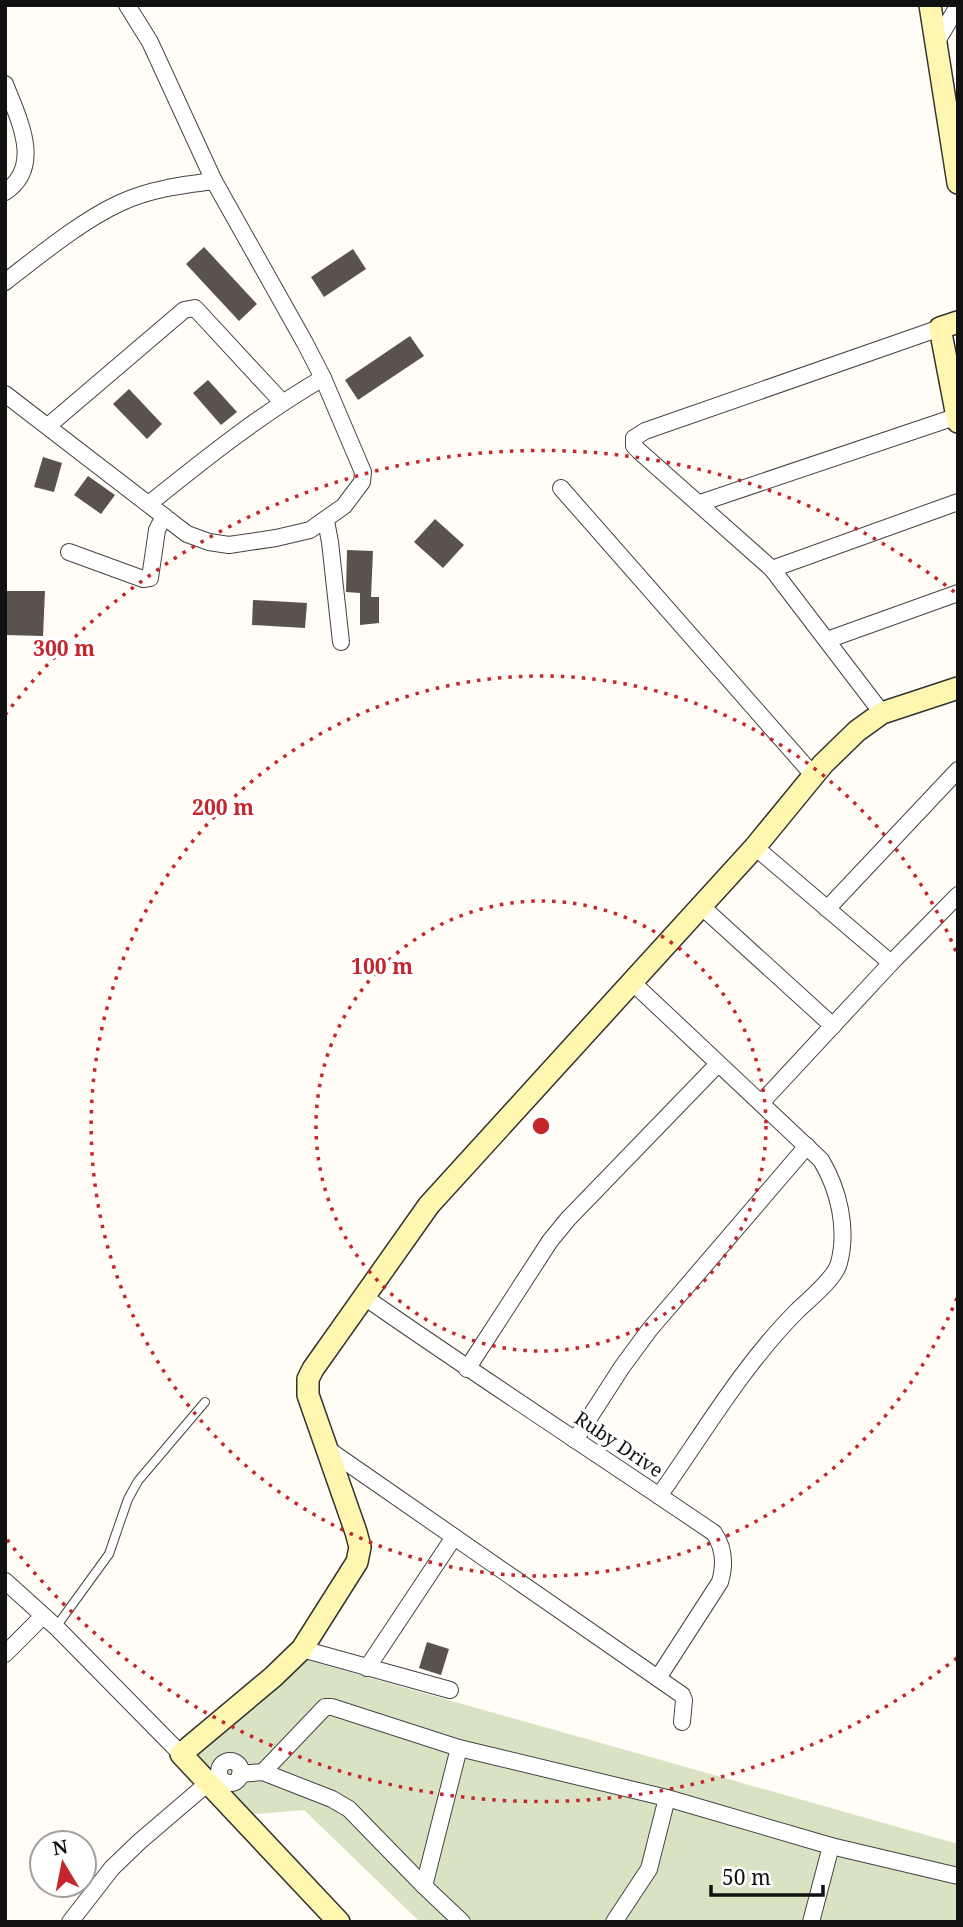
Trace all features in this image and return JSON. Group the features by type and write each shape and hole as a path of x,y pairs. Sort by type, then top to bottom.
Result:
{"street":[{"path":"5,394 187,534 209,542 229,544 310,530 344,506 362,482 363,472 323,378 214,181 161,64 127,5"},
{"path":"930,5 958,183"},
{"path":"936,43 958,6"},
{"path":"5,84 25,138 26,157 23,171 13,187 5,192"},
{"path":"5,282 93,218 120,203 153,191 214,181"},
{"path":"48,426 184,310 191,307 195,308 282,402"},
{"path":"882,713 772,569 639,451 634,446 634,438 638,434 949,325 958,422"},
{"path":"150,503 233,437 282,402 323,378"},
{"path":"700,503 957,416"},
{"path":"562,488 814,776"},
{"path":"772,569 958,502"},
{"path":"69,552 143,579 150,578 157,530 164,516"},
{"path":"326,521 341,642"},
{"path":"827,640 958,593"},
{"path":"181,1754 273,1677 302,1649 357,1562 360,1547 308,1395 308,1378 429,1205 755,847 823,764 857,731 882,713 958,688"},
{"path":"827,909 958,770"},
{"path":"755,847 891,963"},
{"path":"761,1102 958,895"},
{"path":"700,905 833,1026"},
{"path":"632,982 717,1065 807,1146 826,1168 839,1200 842,1248 838,1267 766,1345 659,1496"},
{"path":"467,1369 550,1241 568,1219 717,1065"},
{"path":"575,1440 650,1329 807,1146"},
{"name":"Ruby Drive","path":"363,1296 714,1534 722,1547 720,1583 658,1678"},
{"path":"326,1448 682,1695 682,1722"},
{"path":"368,1668 454,1537"},
{"path":"5,1581 216,1786 339,1922"},
{"path":"5,1654 49,1622"},
{"path":"302,1649 450,1690"},
{"path":"263,1772 325,1707 332,1707 459,1748 667,1798 831,1846 958,1876"},
{"path":"424,1886 459,1748"},
{"path":"70,1922 112,1868 139,1842 216,1786 223,1764 235,1763 240,1774 263,1772 349,1808 462,1922"},
{"path":"614,1922 649,1870 667,1798"},
{"path":"811,1922 831,1846"}],"lane":[{"path":"49,1622 109,1554 128,1499 138,1481 205,1402"}],"green space":[{"path":"307,1660 958,1844 958,1922 420,1922 304,1810 245,1815 196,1755"}],"building":[{"path":"204,247 257,304 239,321 186,264"},
{"path":"353,249 366,269 324,297 311,277"},
{"path":"410,336 424,356 358,400 345,380"},
{"path":"208,380 237,412 221,425 193,393"},
{"path":"129,389 162,424 147,439 113,404"},
{"path":"43,457 62,463 54,492 34,487"},
{"path":"88,476 115,495 101,514 74,495"},
{"path":"435,519 464,545 443,568 414,542"},
{"path":"347,550 373,551 371,597 379,597 379,623 360,625 360,593 346,592"},
{"path":"5,591 45,591 43,636 5,635"},
{"path":"253,600 307,603 305,628 252,625"},
{"path":"427,1642 449,1649 441,1675 419,1668"}]}
